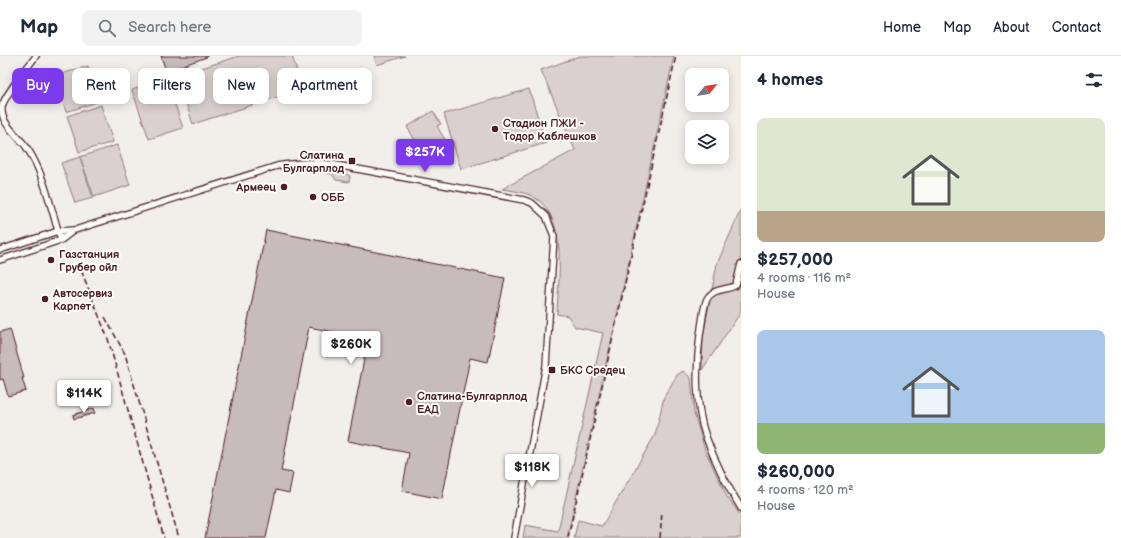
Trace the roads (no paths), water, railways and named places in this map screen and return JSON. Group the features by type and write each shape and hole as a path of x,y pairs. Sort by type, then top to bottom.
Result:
{"street":[{"path":"36,56 6,97 2,107 4,119 26,147 36,163 61,240"},
{"path":"0,250 58,230 75,230 277,166 305,162 336,165 503,196 532,203 546,216 554,236 546,366 514,538"},
{"path":"0,260 61,240 75,230"},
{"path":"741,264 736,285 732,288 715,291 707,299 702,322 697,369 700,409 706,436 731,492 741,508"}],"railway":[{"path":"568,538 676,56"},
{"path":"78,262 108,339 164,538"},
{"path":"105,317 125,354 179,538"},
{"path":"660,538 662,512"}],"place":[{"name":"Стадион ПЖИ - Тодор Каблешков","path":"495,129"},
{"name":"Слатина Булгарплод","path":"352,161"},
{"name":"Армеец","path":"284,187"},
{"name":"ОББ","path":"313,197"},
{"name":"Газстанция Грубер ойл","path":"51,260"},
{"name":"Автосервиз Карпет","path":"45,299"},
{"name":"БКС Средец","path":"552,370"},
{"name":"Слатина-Булгарплод ЕАД","path":"409,402"}]}
